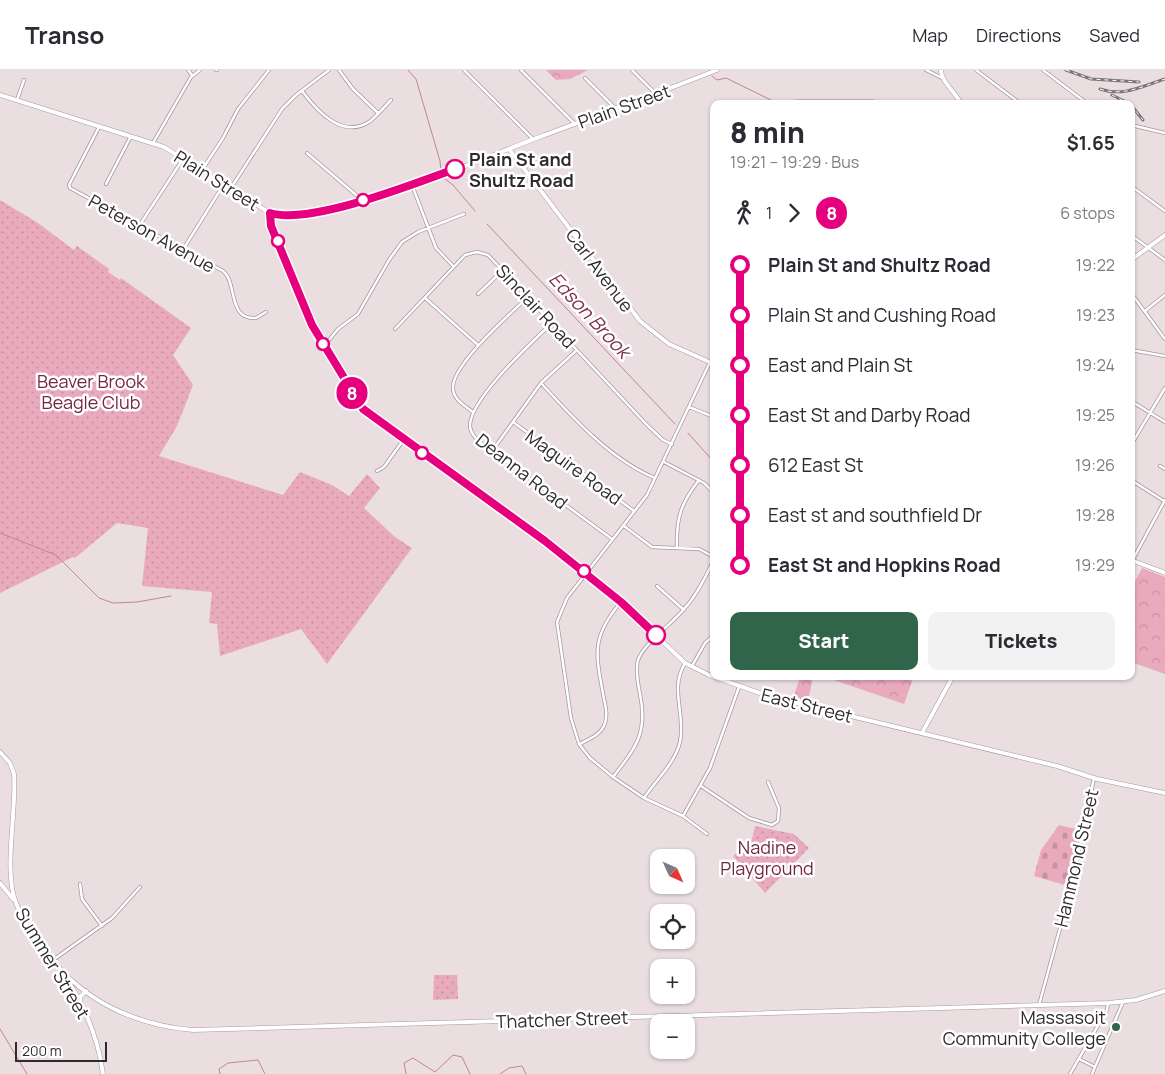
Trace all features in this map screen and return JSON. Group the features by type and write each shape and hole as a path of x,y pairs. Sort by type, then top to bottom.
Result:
{"street":[{"path":"188,70 192,75"},
{"path":"153,143 192,75 200,70"},
{"path":"202,170 223,138 238,109 269,70"},
{"path":"231,188 279,113 302,90 329,70"},
{"path":"339,70 353,89 378,113"},
{"path":"464,70 533,139"},
{"path":"521,70 575,124"},
{"path":"632,70 656,94"},
{"name":"Plain Street","path":"0,95 153,143 184,158 270,213 283,216 302,215 412,185 717,70"},
{"path":"926,70 942,78 959,100"},
{"path":"941,70 942,78"},
{"path":"977,70 1016,100"},
{"path":"1043,70 1083,100"},
{"path":"585,78 616,109"},
{"path":"17,101 24,80"},
{"path":"302,90 314,106 338,125 352,127 361,126 391,100"},
{"path":"1135,126 1165,133"},
{"name":"Peterson Avenue","path":"98,127 69,187 226,274 232,284 235,305 244,315 256,318 266,312"},
{"path":"106,184 131,136"},
{"name":"Carl Avenue","path":"509,150 640,321 669,344 710,362"},
{"path":"307,154 362,200"},
{"path":"139,226 184,158"},
{"path":"183,249 224,184"},
{"path":"412,185 438,251 453,266"},
{"path":"1135,189 1165,211"},
{"name":"East Street","path":"270,213 271,226 303,306 324,346 363,409 586,572 658,636 685,663 710,674"},
{"path":"324,346 338,329 358,314 397,247 412,234 464,214"},
{"path":"1135,257 1165,234"},
{"path":"1135,238 1165,260"},
{"name":"Sinclair Road","path":"395,329 465,255 477,252 488,256 646,424 663,440 672,444"},
{"path":"478,294 503,270"},
{"path":"1145,311 1165,295"},
{"path":"473,412 456,399 453,387 456,377 478,345 528,297"},
{"path":"425,298 478,345"},
{"path":"1135,298 1165,339"},
{"name":"Deanna Road","path":"552,324 511,362 473,412 470,426 473,436 612,539"},
{"path":"492,451 541,383 577,350"},
{"path":"1135,351 1165,356"},
{"path":"707,834 683,816 644,798 613,777 590,758 579,744 571,718 557,622 567,598 624,526 655,478 710,367"},
{"path":"541,383 587,432 643,473 655,478"},
{"path":"1135,439 1165,388"},
{"path":"1135,403 1165,422"},
{"path":"689,407 710,415"},
{"name":"Maguire Road","path":"513,422 634,512"},
{"path":"377,471 384,468 404,439"},
{"path":"664,462 699,480 710,490"},
{"path":"1160,466 1165,469"},
{"path":"677,547 678,516 689,493 699,480"},
{"path":"1135,482 1165,501 1135,556"},
{"path":"624,526 652,547 699,549 710,556"},
{"path":"1135,562 1165,573"},
{"path":"613,777 634,750 640,738 643,720 637,662 641,654 684,610 694,597 710,566"},
{"path":"657,586 684,610"},
{"path":"579,744 598,734 605,723 606,712 598,662 598,641 604,625 621,602"},
{"path":"692,667 705,643 710,639"},
{"path":"644,798 670,763 679,746 682,719 677,680 685,663"},
{"name":"East Street","path":"725,680 784,700 1057,766 1094,778 1165,792"},
{"path":"922,733 951,680"},
{"path":"683,816 710,768 740,686"},
{"name":"Summer Street","path":"0,752 10,763 14,774 12,880 15,901 24,918 61,970 80,1003 96,1039 103,1074"},
{"name":"Hammond Street","path":"1039,1005 1058,937 1094,778"},
{"path":"701,786 752,820 770,824 776,823 779,819 779,808 768,782"},
{"path":"12,880 1,884 15,901"},
{"path":"80,884 82,899 102,926"},
{"path":"53,960 102,926 140,888"},
{"name":"Thatcher Street","path":"61,970 81,988 105,1004 134,1019 160,1026 193,1030 1108,1003 1136,1000 1165,991"},
{"path":"76,996 81,988"},
{"path":"80,1003 80,997 86,991"},
{"path":"1092,1074 1123,1002"},
{"path":"1070,1074 1107,1010 1108,1003"},
{"path":"1079,1059 1095,1067"}],"green space":[{"path":"546,70 588,70 570,79 556,80"},
{"name":"Beaver Brook Beagle Club","path":"0,200 38,223 74,250 77,246 109,269 108,272 120,280 121,278 191,328 173,355 193,385 177,426 159,456 283,495 300,472 332,485 349,496 367,474 380,488 364,508 395,537 412,548 327,664 301,629 220,656 217,624 209,623 212,592 142,586 148,528 117,523 75,558 73,557 0,593"},
{"path":"1142,568 1165,577 1165,674 1135,663 1135,581"},
{"path":"799,680 812,680 808,701 793,699"},
{"path":"834,680 913,680 904,704"},
{"path":"1059,825 1080,830 1068,886 1034,876 1041,850"},
{"name":"Nadine Playground","path":"755,826 794,834 809,848 765,893 733,856 752,839"},
{"path":"434,975 457,975 458,999 433,1000"}],"waterway":[{"name":"Edson Brook","path":"408,70 416,79 440,161 441,171"},
{"path":"712,76 717,80 726,78 771,100"},
{"path":"799,100 873,100"},
{"name":"Edson Brook","path":"445,179 453,185 475,211"},
{"name":"Edson Brook","path":"487,224 675,424"},
{"name":"Edson Brook","path":"688,433 710,458"},
{"path":"0,533 56,555 99,598 113,603 137,602 171,596"},
{"path":"0,1029 27,1074"},
{"path":"406,1074 404,1063 413,1058 435,1072 453,1055 462,1057 470,1074"},
{"path":"220,1074 219,1069 228,1063 258,1060 265,1074"},
{"path":"500,1074 509,1068 522,1066 526,1074"}],"railway":[{"path":"1066,70 1091,79 1139,82"},
{"path":"1100,89 1117,92 1125,91 1165,79"},
{"path":"1112,95 1122,100"},
{"path":"1135,110 1143,120"}],"bus line":[{"name":"8","path":"455,169 404,188 307,214 287,216 270,213 271,226 303,306 324,346 363,409 586,572 656,635"}],"place":[{"name":"Plain St and Shultz Road","path":"455,169"},
{"name":"Massasoit Community College","path":"1116,1027"}]}
